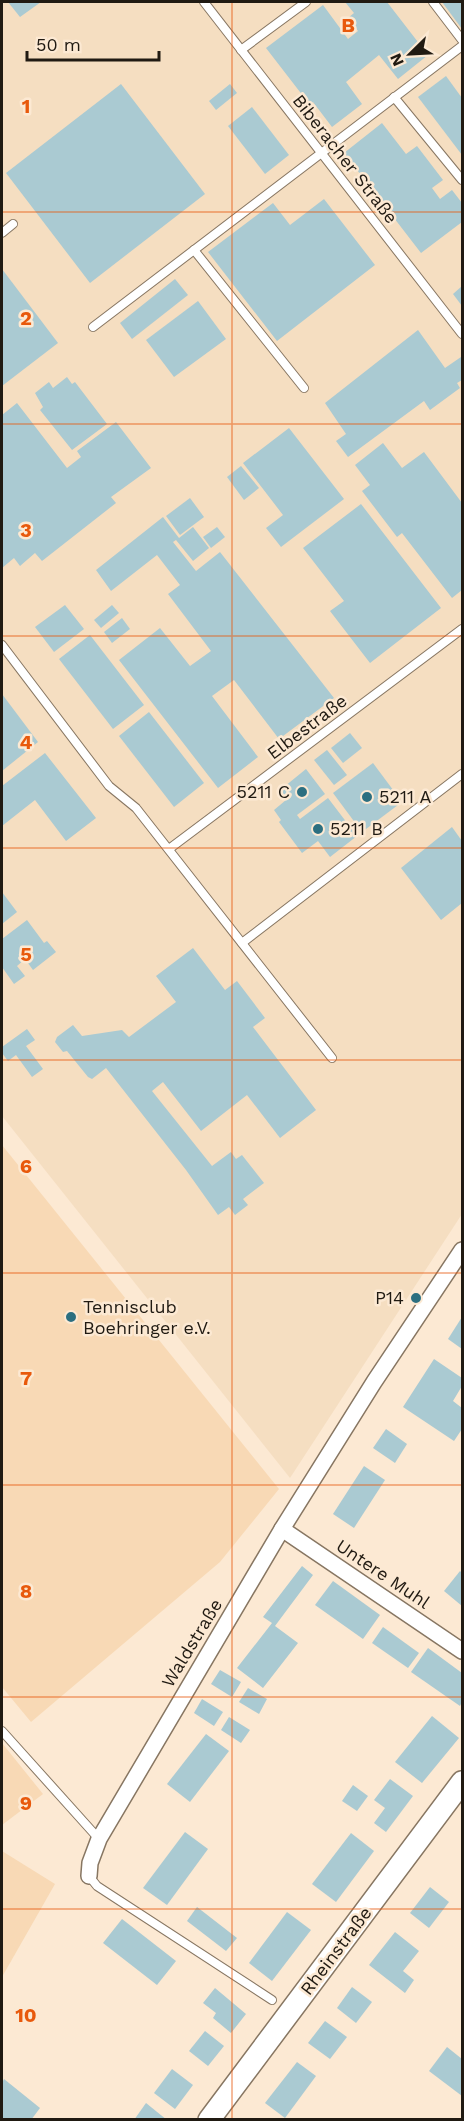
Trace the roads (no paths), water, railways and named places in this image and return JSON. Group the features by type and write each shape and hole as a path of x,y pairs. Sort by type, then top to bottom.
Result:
{"main road":[{"name":"Rheinstraße","path":"209,2120 462,1782"}],"street":[{"name":"Waldstraße","path":"89,1876 90,1863 99,1839 282,1529 374,1382 462,1250"},
{"name":"Untere Muhl","path":"282,1529 462,1651"}],"lane":[{"name":"Biberacher Straße","path":"204,2 462,334"},
{"path":"241,50 306,2"},
{"path":"433,2 462,40"},
{"path":"93,327 462,46"},
{"path":"394,98 462,180"},
{"path":"2,233 13,224"},
{"path":"194,250 304,387"},
{"name":"Elbestraße","path":"169,849 462,630"},
{"path":"2,645 109,786 136,807 332,1058"},
{"path":"242,943 462,774"},
{"path":"2,1731 99,1839"},
{"name":"Waldstraße","path":"89,1876 97,1886 272,2000"}],"place":[{"name":"5211 C","path":"302,792"},
{"name":"5211 A","path":"367,797"},
{"name":"5211 B","path":"318,829"},
{"name":"P14","path":"416,1298"},
{"name":"Tennisclub Boehringer e.V.","path":"71,1317"}]}
